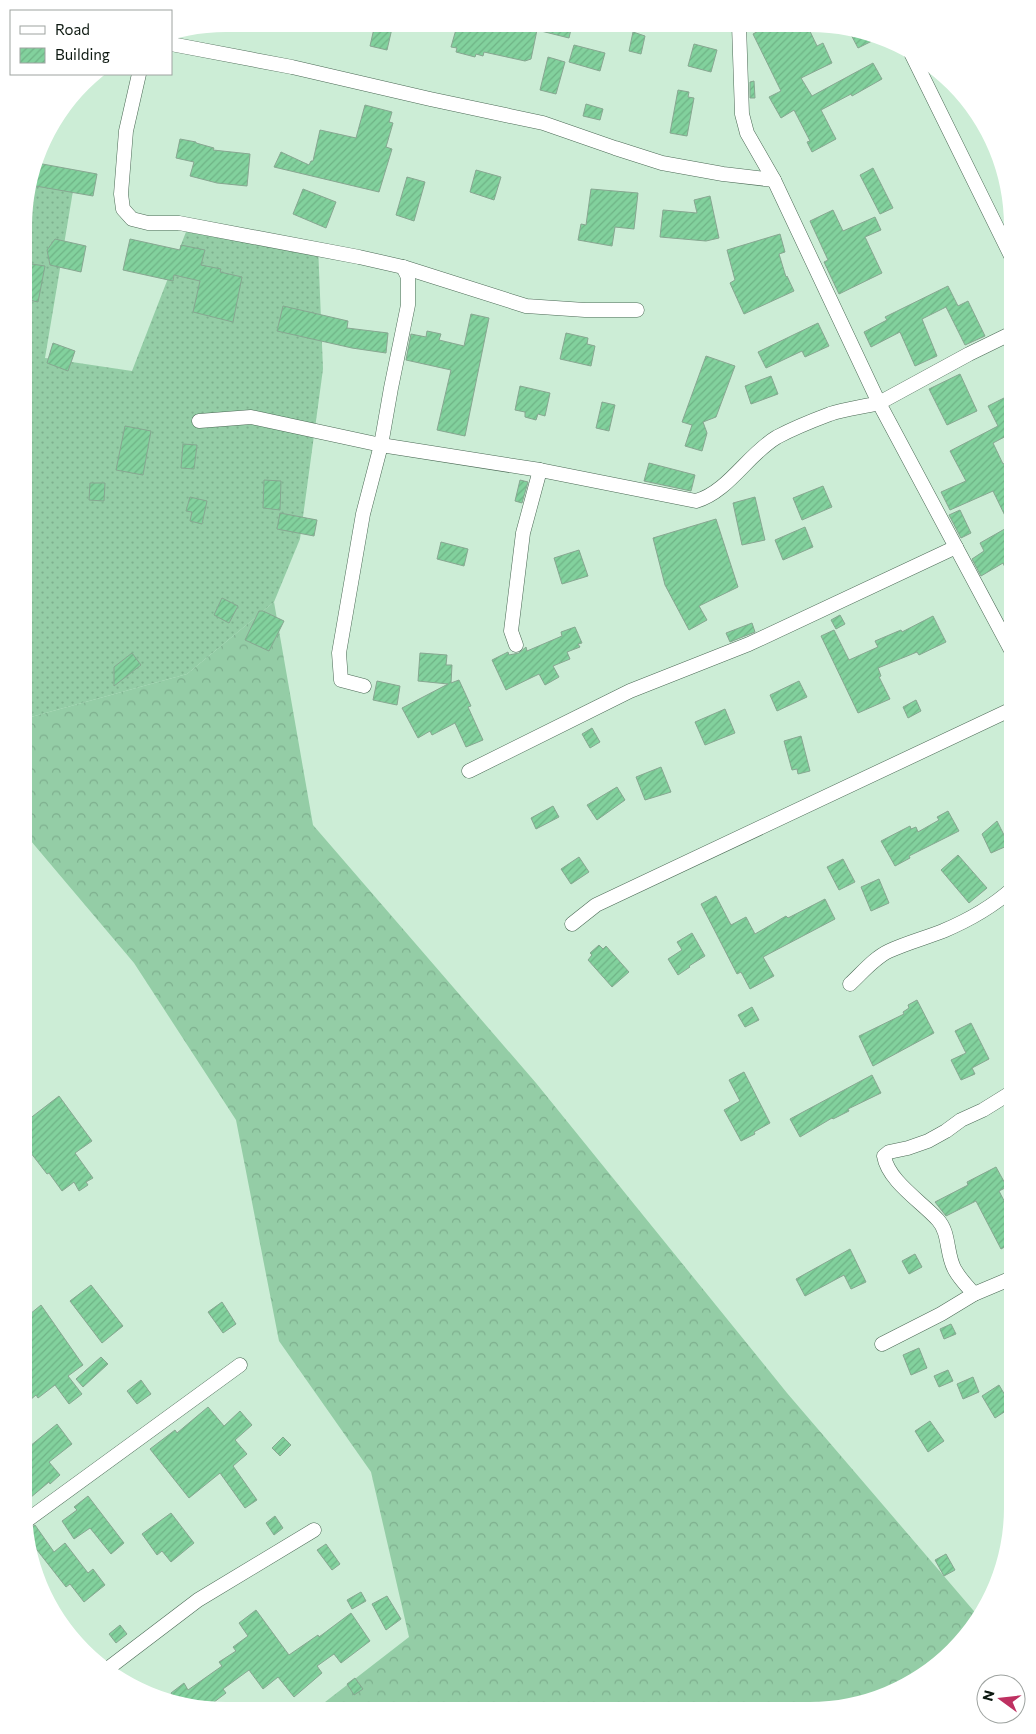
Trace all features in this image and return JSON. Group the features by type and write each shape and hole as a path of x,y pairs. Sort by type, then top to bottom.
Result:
{"street":[{"path":"739,32 742,114 747,134 774,180 879,403 1004,637"},
{"path":"172,44 292,67 543,123 662,163 722,174 774,180"},
{"path":"917,65 1004,242"},
{"path":"139,75 126,131 121,194 123,209 132,219 148,223 179,223 403,267 526,306 594,310 638,310"},
{"path":"364,686 341,680 339,653 363,514 381,444 390,388 408,305 408,277 403,267"},
{"path":"200,421 251,417 381,444 540,470 696,501 707,498 721,488 740,468 776,438 831,414 879,403 1004,337"},
{"path":"516,645 511,631 522,543 540,470"},
{"path":"469,771 630,691 749,644 956,547"},
{"path":"572,924 596,905 1004,712"},
{"path":"850,984 887,952 977,916 1004,896"},
{"path":"974,1294 954,1270 945,1235 939,1221 905,1190 886,1163 884,1156 889,1152 908,1148 928,1140 1004,1097"},
{"path":"882,1344 941,1314 974,1294 1004,1281"},
{"path":"33,1516 240,1365"},
{"path":"113,1665 198,1600 314,1530"}],"green space":[{"path":"76,173 45,358 132,371 191,219 318,245 323,369 300,539 274,602 187,674 32,717 32,227 38,182"},
{"path":"274,602 313,825 536,1083 787,1393 973,1611 947,1645 928,1661 884,1687 847,1698 809,1702 325,1702 409,1637 371,1472 279,1341 236,1120 134,963 32,842 32,717 187,674"}],"building":[{"path":"373,32 391,32 387,50 370,46"},
{"path":"455,32 537,32 531,59 525,61 484,52 483,56 476,54 475,57 456,52 457,48 451,47"},
{"path":"545,32 570,32 569,38"},
{"path":"633,32 645,36 641,54 629,51"},
{"path":"757,32 810,32 817,46 823,43 832,63 801,78 812,96 873,63 882,79 852,96 851,94 821,110 836,139 812,152 807,142 810,141 794,110 781,118 769,97 781,91 753,34"},
{"path":"852,37 870,42 858,48"},
{"path":"694,44 717,50 711,72 688,66"},
{"path":"574,45 605,53 600,71 569,62"},
{"path":"548,57 565,62 556,94 540,90"},
{"path":"754,81 755,98 750,98 750,82"},
{"path":"678,90 689,92 688,97 694,98 687,136 670,133"},
{"path":"586,104 603,109 600,120 583,116"},
{"path":"365,105 392,112 389,122 393,123 386,147 392,149 379,192 274,167 281,152 309,165 313,161 320,130 356,138"},
{"path":"180,139 214,148 213,150 250,154 247,186 217,183 190,176 194,162 176,158"},
{"path":"43,164 97,174 93,196 37,186"},
{"path":"873,168 893,208 880,214 860,175"},
{"path":"476,170 501,177 494,200 470,192"},
{"path":"407,177 425,182 414,221 396,215"},
{"path":"303,189 336,202 326,228 293,214"},
{"path":"591,189 638,193 634,229 615,227 612,246 578,240 581,224 586,225"},
{"path":"710,196 719,238 706,241 660,237 663,210 697,213 694,200"},
{"path":"833,210 843,231 875,217 881,230 865,237 882,273 839,294 824,262 828,260 810,221"},
{"path":"780,234 785,252 779,254 786,277 794,291 744,314 730,283 735,280 727,250"},
{"path":"55,239 86,246 81,272 50,265 47,250"},
{"path":"130,239 180,250 181,245 205,250 201,265 221,269 220,272 242,277 233,322 193,312 200,281 174,275 173,281 123,270"},
{"path":"32,264 45,266 38,302 32,301"},
{"path":"948,286 958,306 968,301 985,336 965,345 946,307 922,319 937,356 915,366 900,332 871,347 864,332 887,320 885,317"},
{"path":"283,306 348,321 347,328 388,333 386,353 352,348 277,331"},
{"path":"471,314 489,318 465,436 437,430 451,370 406,360 411,334 426,337 427,331 441,334 439,340 464,346"},
{"path":"818,323 829,346 805,357 802,351 766,368 758,352"},
{"path":"566,333 588,338 587,344 595,346 591,366 560,359"},
{"path":"53,343 75,351 68,371 47,363"},
{"path":"706,356 735,366 716,417 703,422 707,433 702,451 685,446 692,425 682,422"},
{"path":"960,374 977,411 947,425 929,389"},
{"path":"771,376 778,394 751,404 745,386"},
{"path":"520,386 550,393 545,416 538,414 536,420 525,417 525,412 515,410"},
{"path":"1004,398 1004,437 993,443 1004,464 1004,514 993,491 950,510 941,492 966,481 950,451 998,426 988,406"},
{"path":"602,402 615,405 609,431 596,428"},
{"path":"125,426 151,431 143,475 116,470"},
{"path":"183,444 197,445 194,469 181,468"},
{"path":"649,463 695,475 691,491 644,481"},
{"path":"264,480 281,481 280,510 263,508"},
{"path":"520,480 528,482 522,503 515,501"},
{"path":"90,483 105,483 104,501 89,500"},
{"path":"823,486 832,507 802,520 793,498"},
{"path":"190,497 207,501 202,524 190,521 192,512 186,511"},
{"path":"755,497 765,540 742,545 733,503"},
{"path":"960,510 971,533 961,538 949,515"},
{"path":"280,513 317,520 314,536 277,529"},
{"path":"716,519 738,587 699,606 707,620 689,630 665,585 653,538"},
{"path":"805,527 813,547 783,560 775,540"},
{"path":"1004,529 1004,565 1003,563 981,576 972,559 984,551 980,543"},
{"path":"441,542 468,549 464,566 437,559"},
{"path":"579,550 588,576 562,584 554,558"},
{"path":"222,598 238,606 229,623 214,615"},
{"path":"259,611 284,621 269,651 245,640"},
{"path":"840,615 845,624 836,629 831,620"},
{"path":"933,616 946,642 919,655 917,652 878,668 881,676 879,677 890,699 858,713 821,636 834,630 849,660 878,647 875,641 901,630 902,632"},
{"path":"752,623 755,632 730,642 726,633"},
{"path":"575,627 582,643 578,644 580,647 567,652 570,659 553,666 559,677 545,685 539,674 506,690 492,660 508,652 509,655 519,653 526,647 527,651 562,636 561,632"},
{"path":"132,653 141,665 114,686 114,667"},
{"path":"420,653 447,655 446,665 452,665 451,683 459,680 471,706 468,707 483,740 466,747 455,723 432,735 430,731 418,738 402,708 448,684 418,681"},
{"path":"377,681 400,686 397,705 373,700"},
{"path":"799,681 807,697 777,711 770,695"},
{"path":"916,700 921,711 908,718 903,707"},
{"path":"725,709 735,733 705,745 695,722"},
{"path":"592,728 600,742 590,748 582,734"},
{"path":"801,736 810,771 798,774 797,769 792,770 784,741"},
{"path":"661,767 671,792 645,800 636,777"},
{"path":"617,787 625,800 597,820 587,805"},
{"path":"553,806 559,817 536,829 531,818"},
{"path":"948,811 959,831 909,856 910,858 895,866 881,841 910,826 911,829 916,827 918,832 939,820 937,817"},
{"path":"997,821 1004,835 1004,847 991,853 982,834"},
{"path":"958,855 987,888 969,903 941,870"},
{"path":"579,857 589,872 571,884 561,869"},
{"path":"843,859 855,882 839,890 827,867"},
{"path":"879,879 889,903 871,911 861,887"},
{"path":"716,896 731,925 746,917 755,934 786,916 788,918 825,899 835,919 763,957 774,976 750,989 741,972 737,974 701,904"},
{"path":"692,933 705,956 678,975 668,959 682,950 677,942"},
{"path":"599,945 603,949 606,946 629,972 612,987 588,960 592,955 590,953"},
{"path":"917,1000 934,1033 873,1066 859,1036 904,1014 903,1012 909,1008 908,1005"},
{"path":"752,1007 759,1020 745,1027 738,1015"},
{"path":"971,1023 989,1059 972,1068 975,1074 961,1080 951,1060 966,1053 955,1031"},
{"path":"744,1072 770,1123 741,1141 724,1110 740,1101 729,1080"},
{"path":"872,1075 881,1093 848,1109 849,1111 832,1118 800,1137 790,1119"},
{"path":"59,1096 92,1141 75,1153 93,1178 86,1182 88,1185 79,1191 74,1182 62,1191 49,1173 47,1174 32,1154 32,1117"},
{"path":"996,1167 1004,1182 1004,1188 999,1191 1004,1201 1004,1247 1001,1249 976,1201 946,1216 935,1202 968,1185 967,1182"},
{"path":"850,1249 866,1282 851,1289 844,1275 805,1296 796,1279"},
{"path":"915,1254 922,1267 909,1274 902,1261"},
{"path":"91,1285 123,1326 102,1343 70,1301"},
{"path":"222,1302 236,1324 223,1333 208,1312"},
{"path":"41,1305 83,1365 68,1376 82,1394 69,1404 55,1385 38,1398 36,1395 32,1398 32,1312"},
{"path":"951,1324 956,1334 944,1339 940,1329"},
{"path":"919,1348 927,1368 911,1375 903,1355"},
{"path":"101,1357 108,1364 83,1387 76,1379"},
{"path":"948,1370 953,1381 939,1387 934,1376"},
{"path":"973,1377 979,1392 963,1399 957,1384"},
{"path":"141,1380 151,1394 137,1404 127,1391"},
{"path":"999,1385 1004,1393 1004,1412 995,1418 982,1396"},
{"path":"208,1407 224,1426 240,1411 252,1425 235,1440 247,1454 233,1466 257,1500 245,1508 220,1473 189,1498 150,1449 175,1430 177,1433"},
{"path":"930,1421 944,1441 928,1452 915,1431"},
{"path":"57,1424 72,1444 49,1462 60,1475 32,1496 32,1444"},
{"path":"283,1437 291,1445 280,1456 272,1448"},
{"path":"88,1496 124,1543 111,1554 90,1528 74,1539 62,1521 77,1510 74,1507"},
{"path":"171,1513 194,1543 171,1562 162,1551 157,1555 142,1534"},
{"path":"275,1516 283,1528 274,1535 266,1523"},
{"path":"35,1525 54,1552 65,1543 88,1573 93,1569 105,1585 84,1602 70,1584 66,1587 37,1550 33,1526"},
{"path":"326,1544 340,1564 332,1570 317,1550"},
{"path":"946,1554 955,1570 944,1576 935,1560"},
{"path":"361,1592 366,1601 352,1609 347,1600"},
{"path":"387,1596 401,1619 386,1630 372,1604"},
{"path":"256,1610 289,1655 318,1635 319,1637 351,1613 370,1641 341,1663 334,1654 317,1666 322,1673 294,1697 278,1677 263,1689 249,1670 223,1689 226,1693 215,1701 171,1693 184,1683 188,1690 222,1666 219,1662 236,1651 233,1647 248,1636 239,1623"},
{"path":"120,1625 127,1634 116,1643 109,1634"},
{"path":"355,1678 363,1689 354,1695 347,1684"}]}
